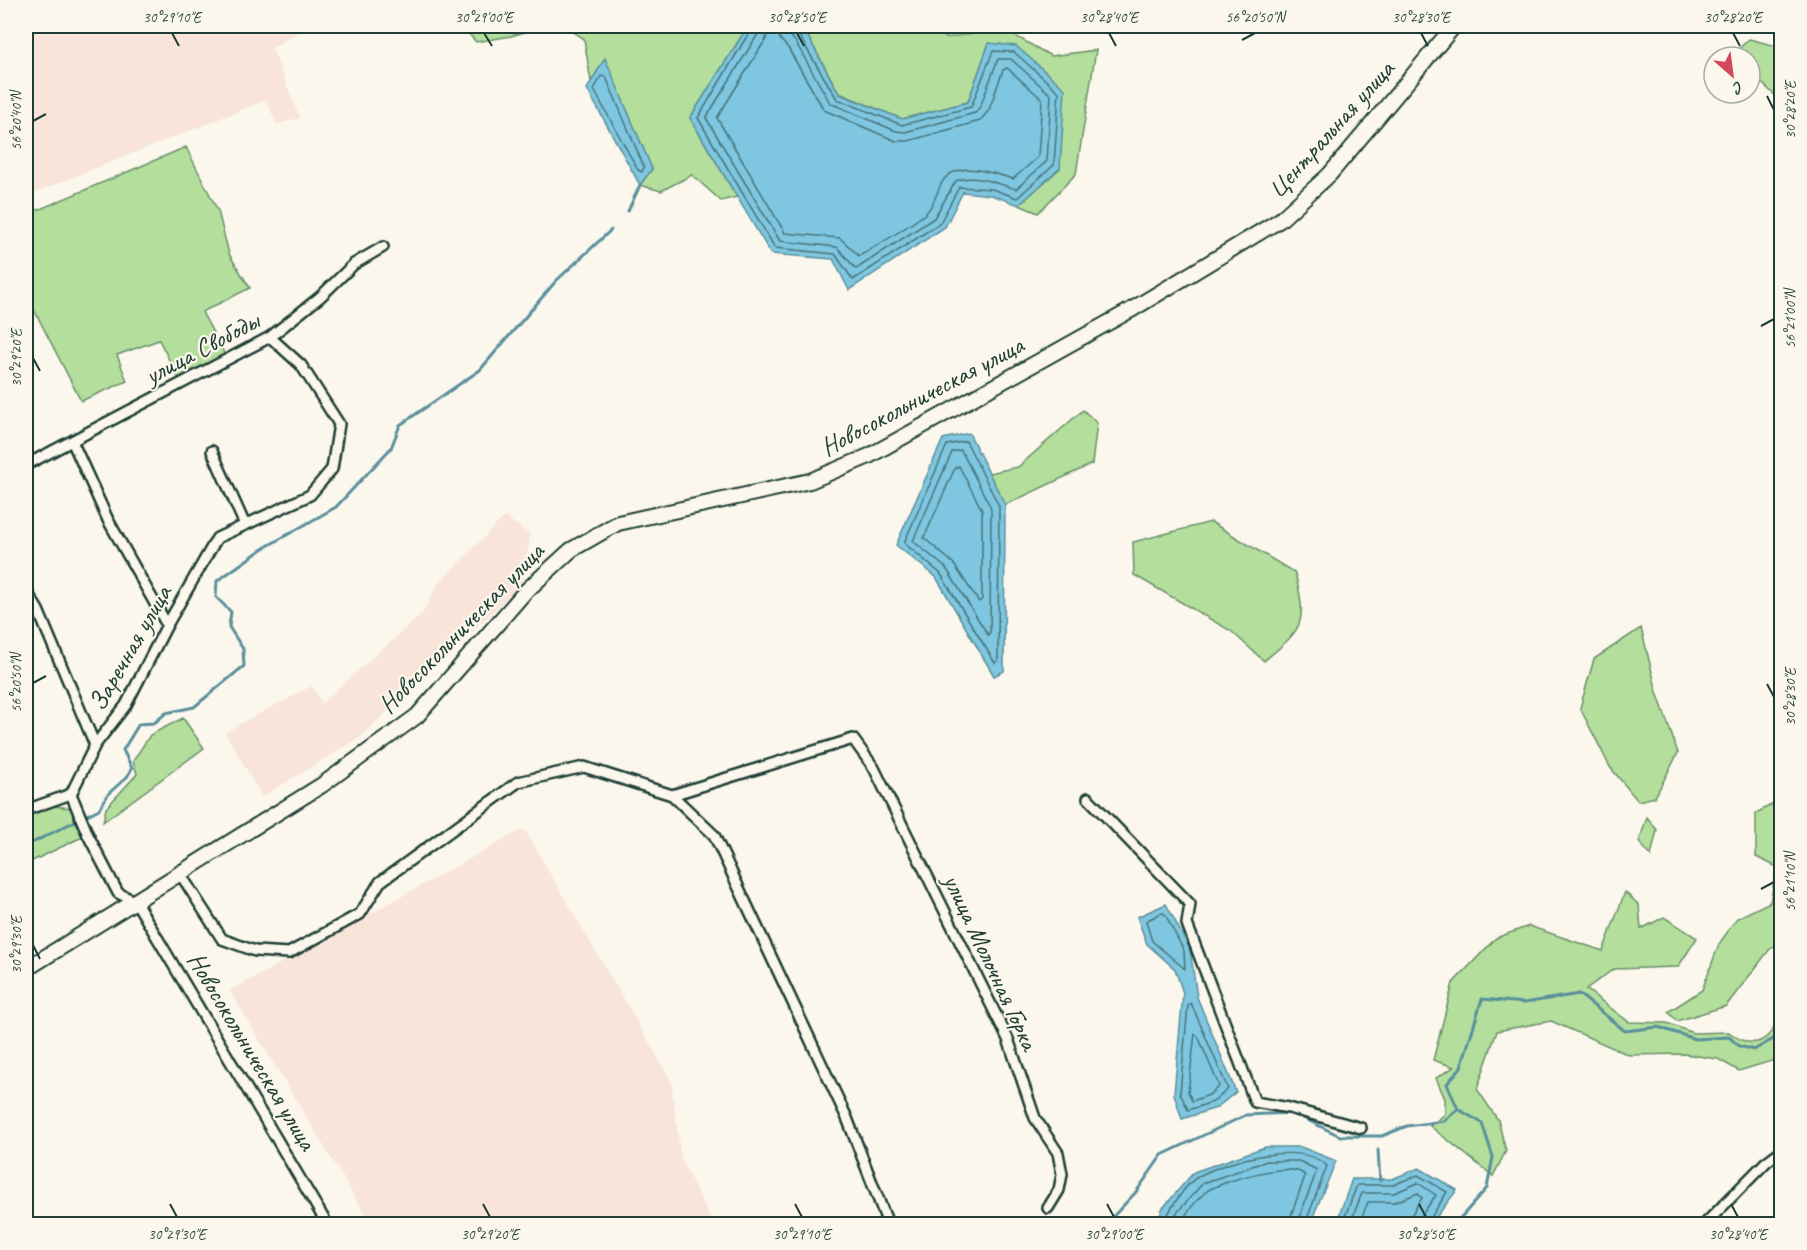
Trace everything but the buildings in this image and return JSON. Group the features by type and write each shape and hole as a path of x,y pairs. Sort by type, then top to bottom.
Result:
{"main road":[{"name":"Центральная улица","path":"1230,250 1280,220 1330,174 1454,26"},
{"name":"Новосокольническая улица","path":"26,969 181,875 322,785 417,716 525,592 571,550 618,523 810,481 868,456 1103,326 1230,250"}],"street":[{"name":"улица Свободы","path":"26,465 270,337 320,297 354,264 383,247"},
{"name":"Заречная улица","path":"71,794 95,745 126,705 217,538 310,495 332,469 339,424 301,365 270,337"},
{"path":"72,441 108,520 167,626"},
{"path":"212,451 245,525"},
{"path":"26,590 38,610 95,745"},
{"path":"26,615 38,610"},
{"name":"улица Молочная Горка","path":"672,795 853,740 874,768 890,799 1008,1039 1035,1118 1058,1153 1062,1174 1059,1190 1048,1208"},
{"path":"181,875 222,939 255,951 289,953 360,914 380,882 518,782 585,767 672,795 714,835 847,1118 888,1224"},
{"path":"26,810 71,794 84,826 118,893 136,902"},
{"path":"1088,798 1190,904 1187,924 1255,1102 1289,1108 1361,1128"},
{"name":"Новосокольническая улица","path":"136,902 327,1224"},
{"path":"1705,1224 1766,1162 1782,1150"}],"shaded area":[{"path":"26,26 309,26 272,48 300,118 277,124 266,100 26,196"},
{"path":"504,517 530,534 523,583 359,738 262,797 225,732 312,686 322,703 423,613 438,584"},
{"path":"524,829 671,1080 681,1159 713,1224 371,1224 230,991"}],"green space":[{"path":"462,26 546,26 511,36 476,42"},
{"path":"565,26 748,26 690,118 737,197 721,201 692,175 661,191 640,185 652,169 605,59 591,82 584,39"},
{"path":"795,26 939,26 945,38 1003,29 1051,56 1096,50 1076,174 1038,213 1019,205 1060,168 989,43 968,102 902,119 839,93 805,31"},
{"path":"1749,39 1781,47 1781,101 1762,83 1762,45 1743,45"},
{"path":"186,147 218,211 229,254 250,288 202,312 225,355 179,379 159,340 117,355 127,381 81,401 26,294 26,215"},
{"path":"1083,410 1097,423 1092,464 1005,505 989,473 1018,467"},
{"path":"1211,522 1295,573 1301,604 1299,624 1287,641 1264,661 1231,631 1134,575 1133,542"},
{"path":"1641,628 1657,692 1678,753 1655,797 1638,801 1610,767 1580,708 1594,659"},
{"path":"183,718 204,748 103,822 106,808 137,774 133,761 150,735"},
{"path":"1781,800 1781,941 1770,949 1726,1006 1677,1021 1668,1012 1702,990 1719,944 1737,918 1770,902 1777,867 1756,857 1756,813"},
{"path":"54,806 71,808 82,837 26,864 26,817"},
{"path":"1647,817 1657,830 1651,856 1639,842"},
{"path":"1625,892 1639,905 1641,929 1664,917 1697,938 1678,967 1614,969 1586,989 1629,1022 1667,1023 1693,1033 1729,1032 1746,1042 1753,1043 1765,1038 1781,1016 1781,1058 1739,1071 1718,1059 1684,1054 1629,1055 1551,1021 1497,1031 1477,1089 1498,1120 1506,1151 1493,1176 1430,1126 1445,1114 1445,1099 1436,1078 1454,1067 1433,1060 1453,983 1496,938 1529,926 1603,951"}],"water":[{"path":"748,26 795,26 805,31 839,94 902,119 968,102 989,43 1016,46 1065,89 1060,168 1019,205 991,195 963,192 945,227 849,290 833,259 771,254 690,118"},
{"path":"605,58 652,169 640,185 587,89"},
{"path":"969,433 1005,505 1004,671 994,676 936,577 896,545 943,439"},
{"path":"1166,904 1190,949 1197,997 1236,1092 1216,1108 1182,1119 1174,1094 1183,993 1175,969 1147,944 1137,917"},
{"path":"1265,1147 1301,1147 1336,1161 1310,1224 1158,1224 1162,1209 1194,1172"},
{"path":"1419,1168 1457,1190 1431,1224 1336,1224 1352,1179 1392,1179"}],"waterway":[{"path":"628,211 640,185"},
{"path":"26,846 99,809 109,793 127,777 132,768 123,750 139,724 154,723 166,713 194,707 244,666 243,649 229,627 231,612 216,597 217,581 264,548 336,507 391,448 400,425 480,370 556,281 611,230"},
{"path":"1455,1224 1487,1188 1493,1157 1482,1123 1458,1109 1447,1084 1461,1067 1482,999 1524,1003 1579,994 1625,1031 1658,1027 1695,1039 1729,1037 1739,1046 1754,1050 1775,1038 1782,1027"},
{"path":"1106,1224 1136,1192 1162,1155 1246,1115 1293,1113 1340,1136 1382,1136 1407,1126 1444,1121 1458,1109"},
{"path":"1378,1150 1380,1181"}]}
